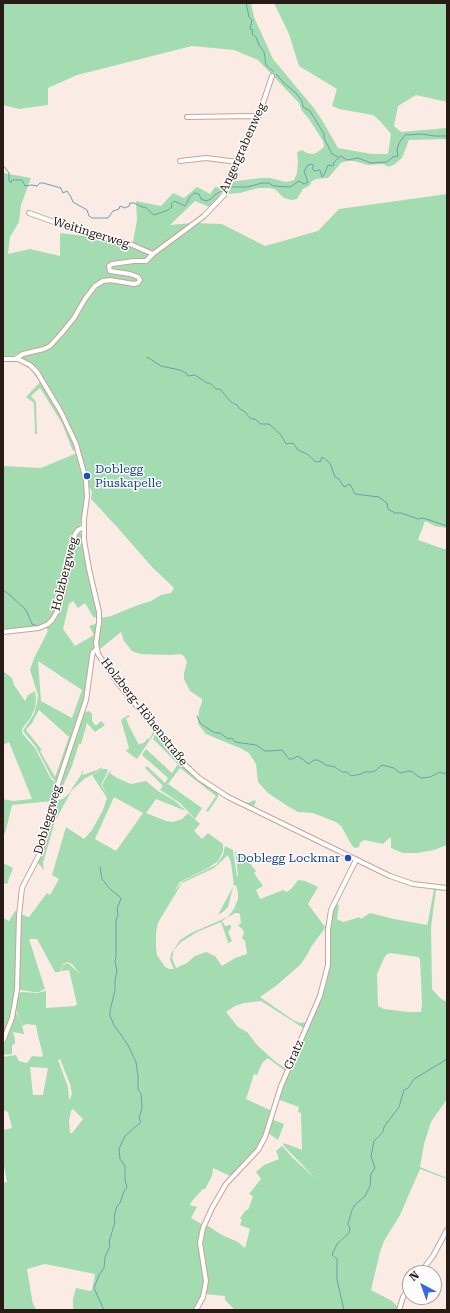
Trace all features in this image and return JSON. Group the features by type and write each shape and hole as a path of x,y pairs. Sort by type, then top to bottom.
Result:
{"street":[{"name":"Angergrabenweg","path":"15,358 50,346 74,318 85,299 95,286 103,281 110,280 134,284 138,283 140,280 138,277 110,270 109,266 112,264 146,260 204,216 224,195 226,187 258,118 272,76"},
{"path":"187,118 254,116 258,118"},
{"path":"180,161 206,158 238,162"},
{"name":"Weitingerweg","path":"30,213 82,232 130,244 153,254"},
{"path":"3,359 15,358"},
{"name":"Holzberg-Höhenstraße","path":"15,358 31,366 38,373 61,412 73,438 84,471 86,484 84,528 86,554 99,618 96,639 97,649 102,661 178,757 196,775 228,798 404,882 447,888"},
{"name":"Holzbergweg","path":"3,632 39,628 48,624 52,620 57,612 63,593 69,556 75,534 78,530 84,528"},
{"name":"Dobleggweg","path":"3,1041 12,1018 17,990 19,916 22,888 44,842 53,799 86,700 92,657 97,649"},
{"name":"Gratz","path":"196,1310 203,1297 206,1281 201,1249 201,1237 204,1224 222,1189 233,1175 258,1150 265,1137 281,1086 320,996 328,965 328,925 331,910 356,860"},
{"path":"426,1265 433,1256 447,1230"},
{"path":"399,1310 402,1300"}],"green space":[{"path":"3,3 251,3 254,17 273,59 313,107 338,148 372,154 388,154 391,134 380,121 373,115 339,109 332,106 337,89 299,66 289,34 274,3 447,3 447,102 416,95 398,106 394,126 401,132 447,128 447,139 409,140 402,158 389,167 383,164 368,165 354,161 341,163 328,178 316,179 312,181 309,186 303,189 297,199 292,200 284,198 275,189 269,188 258,188 240,193 228,194 229,182 261,178 270,178 286,182 294,180 297,173 297,153 302,150 312,154 324,147 323,141 302,111 299,103 258,60 234,50 192,46 77,75 48,88 48,105 19,109 3,105"},
{"path":"3,173 31,178 21,205 19,222 10,237 8,254 30,249 60,256 60,233 133,242 137,220 136,201 161,206 173,193 184,198 197,187 210,194 215,187 223,188 218,198 209,207 195,201 170,225 193,223 222,224 265,246 318,231 339,209 447,194 447,528 435,526 425,521 418,540 447,550 447,845 434,850 417,853 403,853 391,848 391,838 389,838 383,844 364,840 360,843 359,847 353,847 341,826 336,822 313,813 298,812 268,793 258,782 256,764 249,753 206,734 199,725 198,721 202,699 190,691 184,679 187,662 184,656 180,654 140,654 132,651 124,641 121,632 99,650 98,639 101,618 111,616 151,601 161,595 171,593 174,588 152,567 91,499 92,491 87,484 77,443 39,373 21,358 39,349 22,352 13,356 3,356"},
{"path":"9,361 17,361 27,365 36,372 63,418 76,449 73,451 62,423 40,388 31,396 36,402 37,434 35,434 34,403 26,397 40,382 30,369 19,362"},
{"path":"77,453 84,477 85,489 82,522 76,530 56,611 51,619 43,626 3,631 3,466 41,468"},
{"path":"77,533 82,533 84,554 98,615 94,618 85,603 78,608 73,601 69,604 63,629 75,646 94,635 89,626 98,623 85,699 57,783 52,778 36,747 23,731 34,714 38,695 30,670 34,658 48,631 46,627 55,617","holes":["38,661 82,690 72,718 41,701","39,710 69,737 55,777 40,751 42,750 26,730 32,723"]},
{"path":"3,671 12,678 14,685 25,701 28,695 35,691 35,708 31,717 22,729 22,733 35,748 51,779 57,784 52,801 12,805 3,837 3,799 13,801 32,799 9,742 3,745"},
{"path":"84,709 86,712 89,711 92,714 92,721 95,725 101,721 105,725 95,732 87,723 81,744 79,744 72,766 57,799 55,797"},
{"path":"128,715 130,717 126,718 139,745 146,741 147,738 149,740 154,730 154,734 137,759 126,751 129,748 121,720"},
{"path":"155,735 158,735 198,779 218,794 218,797 208,812 206,811 216,796 180,768 168,784 202,808 195,819 180,803 160,790 163,786 145,768 147,766 165,783 168,778 142,755 146,749 172,773 178,764 153,739"},
{"path":"102,767 102,769 84,779 69,793 81,775 82,770 82,775"},
{"path":"190,768 213,785 239,800 248,803 254,800 256,801 253,809 237,801 200,777"},
{"path":"103,769 107,769 108,771 101,785 108,796 102,785 111,769 110,773 131,784 146,781 158,791 175,801 186,811 156,799 146,813 166,821 173,822 182,819 188,813 200,824 194,831 202,839 208,833 223,844 223,851 218,861 208,868 180,882 174,892 183,881 216,865 223,855 225,846 233,850 237,877 235,851 247,860 256,871 254,873 263,886 256,890 260,899 283,890 287,892 298,880 305,881 318,887 308,904 325,927 329,910 328,928 325,928 300,965 277,985 260,997 293,1020 300,1023 308,1022 305,1029 261,1001 244,1003 235,1006 226,1012 238,1027 247,1032 258,1046 277,1063 287,1069 286,1071 284,1070 268,1058 262,1063 257,1075 254,1074 246,1099 272,1111 267,1128 259,1146 230,1176 213,1168 212,1176 205,1189 203,1189 190,1205 197,1207 191,1218 203,1225 201,1232 205,1268 204,1290 195,1310 76,1310 73,1308 73,1299 76,1288 90,1291 92,1290 95,1274 45,1264 27,1269 33,1305 36,1310 3,1310 3,1183 7,1182 3,1160 3,1130 12,1128 8,1112 3,1110 3,1057 16,1055 19,1061 27,1063 32,1056 42,1057 43,1055 36,1025 26,1024 23,1026 16,1010 18,993 37,993 46,991 46,1008 75,1006 77,1004 69,970 61,971 63,965 68,963 80,974 72,964 68,962 63,964 60,972 55,972 37,939 29,939 45,989 39,992 34,992 21,990 19,988 20,914 29,917 47,893 50,895 59,879 52,875 66,827 84,839 92,830 103,810 107,798 92,775","holes":["114,797 143,813 116,851 95,839","228,855 231,863 234,886 236,885 238,893 238,899 234,909 228,917 191,933 180,940 171,954 170,960 174,969 169,969 165,967 157,955 156,933 158,923 182,883 214,868","235,913 240,914 241,923 238,925 244,933 242,938 245,941 247,954 235,958 222,966 215,956 206,952 195,956 187,963 176,968 172,958 174,950 181,942 197,932 221,922 228,942 226,944 232,941 228,932 231,925 225,926 222,921","60,1059 70,1084 72,1094 70,1099 68,1087 58,1060","30,1067 48,1068 43,1095 33,1095","73,1109 83,1119 72,1133 70,1133 69,1121 71,1111"]},
{"path":"71,792 55,821 43,863 44,870 37,862 54,801 63,799"},
{"path":"3,863 13,868 7,884 3,883"},
{"path":"233,887 228,907 218,915"},
{"path":"434,889 447,889 447,891 436,890 431,927 432,989 440,998 447,1002 447,1099 431,1122 424,1144 420,1167 447,1179 420,1169 400,1215 384,1241 371,1290 392,1301 398,1307 397,1310 235,1310 225,1300 225,1296 205,1294 208,1277 201,1241 205,1226 208,1226 222,1235 238,1242 245,1248 250,1229 240,1225 242,1220 240,1218 246,1210 248,1210 253,1196 249,1194 261,1179 256,1172 264,1165 279,1159 276,1151 282,1146 317,1180 283,1145 284,1143 302,1150 301,1113 298,1112 299,1107 277,1099 326,979 329,930 331,915 335,904 339,905 337,919 343,922 360,917 361,919 370,913 427,925","holes":["390,953 418,957 420,959 421,1012 384,1009 378,1006 377,974 387,954"]},
{"path":"15,911 18,913 18,965 13,1009 3,1039 3,918 9,921"},
{"path":"15,1011 21,1021 24,1034 13,1032 15,1044 12,1045 12,1054 3,1055 3,1043"},
{"path":"271,1119 284,1124 278,1140 268,1133"}],"waterway":[{"path":"246,3 249,17 252,20 250,29 253,30 252,34 256,37 264,52 266,65 273,71"},
{"path":"276,74 296,93 302,101 303,107 310,111 324,134 324,138 332,154 338,157"},
{"path":"227,189 230,187 247,187 262,183 269,183 273,186 290,187 299,181 304,184 308,182 304,171 308,165 312,164 314,166 312,168 314,171 320,170 322,177 328,165 333,166 334,162 341,156 347,160 358,158 371,163 387,162 393,157 398,156 397,150 399,143 406,134 447,136"},
{"path":"3,165 9,173 9,181 11,183 12,180 22,180 25,186 37,186 40,183 43,183 61,188 63,193 67,191 73,202 87,210 89,216 92,218 108,218 113,211 119,209 120,206 125,208 129,206 130,203 145,207 154,215 168,210 172,207 171,204 174,201 185,206 194,193 199,194 201,199 206,201 224,190"},
{"path":"147,357 161,366 180,370 188,376 195,375 207,383 210,383 216,389 220,389 231,402 237,405 251,419 255,419 261,424 269,424 281,435 286,444 293,443 298,450 307,454 316,462 321,461 322,457 330,463 335,477 339,479 344,487 350,484 355,494 379,497 387,503 388,509 395,513 401,513 418,519 423,518 447,526"},
{"path":"3,590 26,610 32,624 38,626"},
{"path":"197,716 200,723 204,726 215,733 220,733 228,739 232,738 235,742 256,745 265,751 282,750 289,759 298,756 309,764 314,760 318,760 326,765 335,767 342,772 347,772 351,776 375,771 382,765 394,768 400,773 409,771 413,772 421,778 430,777 440,772 444,774 447,772"},
{"path":"100,867 102,879 121,899 117,908 118,915 116,920 115,961 117,971 110,1016 114,1025 128,1045 136,1062 138,1090 141,1093 142,1108 139,1118 141,1122 125,1136 119,1149 120,1159 125,1166 125,1180 127,1187 120,1203 117,1206 114,1217 115,1222 109,1242 110,1246 105,1257 104,1268 99,1275 94,1288 104,1310"},
{"path":"344,1310 337,1280 337,1259 332,1255 337,1244 349,1233 350,1229 348,1224 352,1210 355,1205 365,1196 370,1186 371,1174 375,1168 371,1156 374,1141 383,1132 384,1127 399,1107 404,1090 408,1088 414,1079 447,1058"}],"place":[{"name":"Doblegg Piuskapelle","path":"87,476"},
{"name":"Doblegg Lockmar","path":"348,858"}]}
